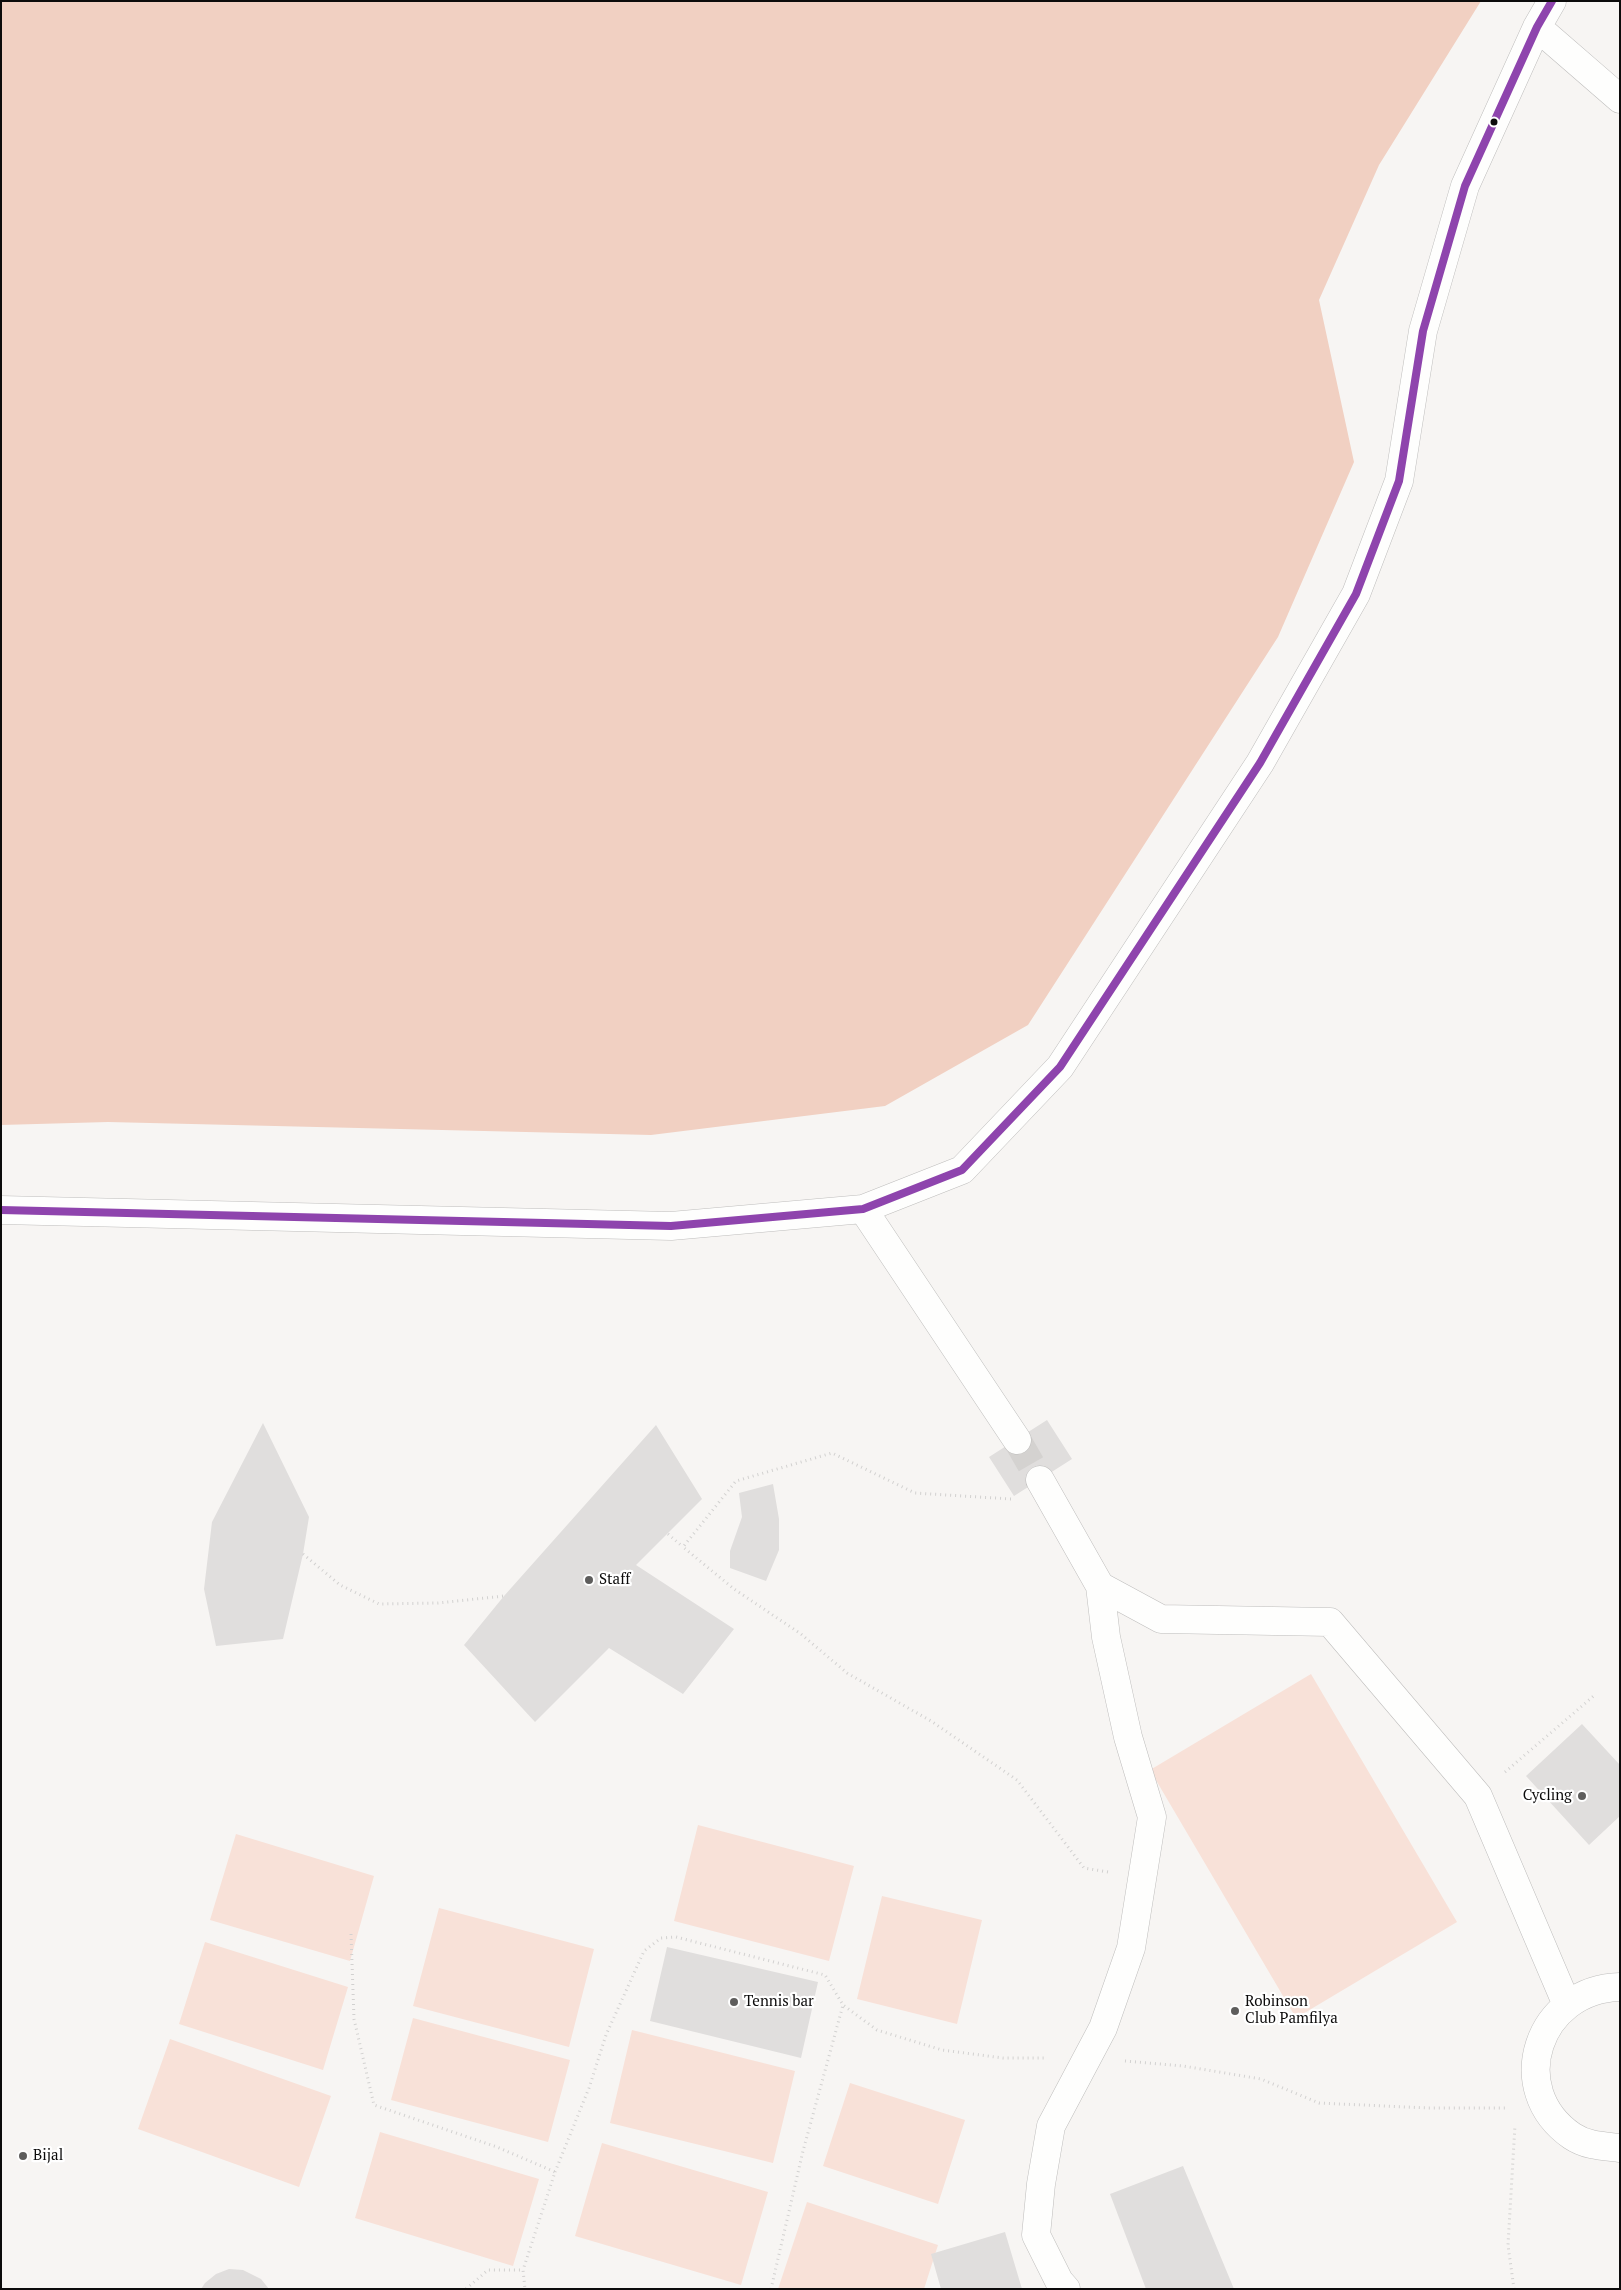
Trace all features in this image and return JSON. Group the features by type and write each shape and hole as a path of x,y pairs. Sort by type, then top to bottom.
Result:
{"street":[{"path":"1,1210 670,1226 863,1209 962,1170 1060,1067 1265,754 1356,594 1399,480 1423,331 1465,186 1536,27 1552,1"},
{"path":"1536,27 1620,99"},
{"path":"863,1209 1017,1440"},
{"path":"1045,1491 1100,1586 1106,1637 1128,1736 1152,1817 1144,1877 1131,1948 1103,2028 1052,2126 1036,2235 1059,2281 1066,2289"},
{"path":"1100,1586 1161,1619 1330,1622 1478,1796 1567,2005"},
{"path":"1620,1987 1591,1991 1559,2010 1543,2034 1536,2060 1538,2088 1552,2116 1572,2136 1588,2144 1620,2148"}],"path":[{"path":"683,1547 736,1481 832,1453 915,1493 1045,1491"},
{"path":"668,1534 734,1589 801,1634 847,1672 931,1721 1017,1780 1084,1868 1144,1877"},
{"path":"303,1554 340,1584 379,1604 438,1603 504,1596"},
{"path":"1478,1796 1596,1694"},
{"path":"351,1934 354,2019 374,2105 497,2147 555,2172"},
{"path":"525,2289 523,2270 555,2172 589,2088 606,2035 644,1951 661,1938 676,1936 825,1975 843,2005 877,2030 942,2050 1003,2058 1088,2058 1183,2066 1261,2079 1319,2103 1428,2108 1517,2108"},
{"path":"771,2289 803,2151 843,2005"},
{"path":"1514,2289 1508,2246 1517,2108 1538,2088"},
{"path":"466,2289 488,2270 523,2270"}],"shaded area":[{"path":"1,1 1481,1 1379,165 1319,300 1354,462 1278,637 1028,1025 885,1106 651,1135 108,1122 1,1125"},
{"path":"1311,1674 1457,1922 1296,2018 1150,1770"},
{"path":"698,1825 854,1866 829,1961 674,1921"},
{"path":"236,1834 374,1876 350,1961 210,1920"},
{"path":"882,1896 982,1920 957,2024 857,1999"},
{"path":"439,1908 594,1949 569,2047 413,2006"},
{"path":"205,1942 348,1987 323,2070 179,2024"},
{"path":"413,2018 570,2060 548,2142 391,2100"},
{"path":"632,2030 795,2071 773,2163 610,2123"},
{"path":"170,2039 331,2096 299,2187 138,2129"},
{"path":"850,2083 965,2120 938,2204 823,2166"},
{"path":"380,2132 539,2179 513,2266 355,2218"},
{"path":"602,2143 768,2192 741,2285 575,2236"},
{"path":"807,2202 938,2245 924,2289 778,2289"}],"building":[{"path":"1047,1420 1072,1459 1014,1496 989,1457"},
{"path":"263,1423 309,1517 303,1554 283,1639 216,1646 204,1589 212,1522"},
{"name":"Staff","path":"656,1425 702,1499 636,1565 734,1629 683,1694 609,1648 535,1722 464,1645 504,1596"},
{"path":"773,1484 779,1519 779,1550 766,1581 730,1568 730,1551 742,1517 739,1493"},
{"name":"Cycling","path":"1582,1724 1620,1765 1620,1816 1589,1845 1526,1776"},
{"name":"Tennis bar","path":"667,1947 818,1982 801,2058 650,2021"},
{"path":"1183,2166 1234,2289 1146,2289 1110,2194"},
{"path":"1005,2232 1022,2289 941,2289 931,2254"},
{"path":"229,2269 243,2270 261,2279 269,2289 201,2289 216,2274"}],"tunnel":[{"path":"1017,1440 1040,1480"}],"transit line":[{"path":"1,1210 671,1226 863,1209 962,1170 1060,1067 1260,763 1356,594 1399,481 1423,331 1465,186 1537,27 1552,1"}],"place":[{"name":"Staff","path":"589,1580"},
{"name":"Cycling","path":"1582,1796"},
{"name":"Tennis bar","path":"734,2002"},
{"name":"Robinson Club Pamfilya","path":"1235,2011"},
{"name":"Bijal","path":"23,2156"}]}
